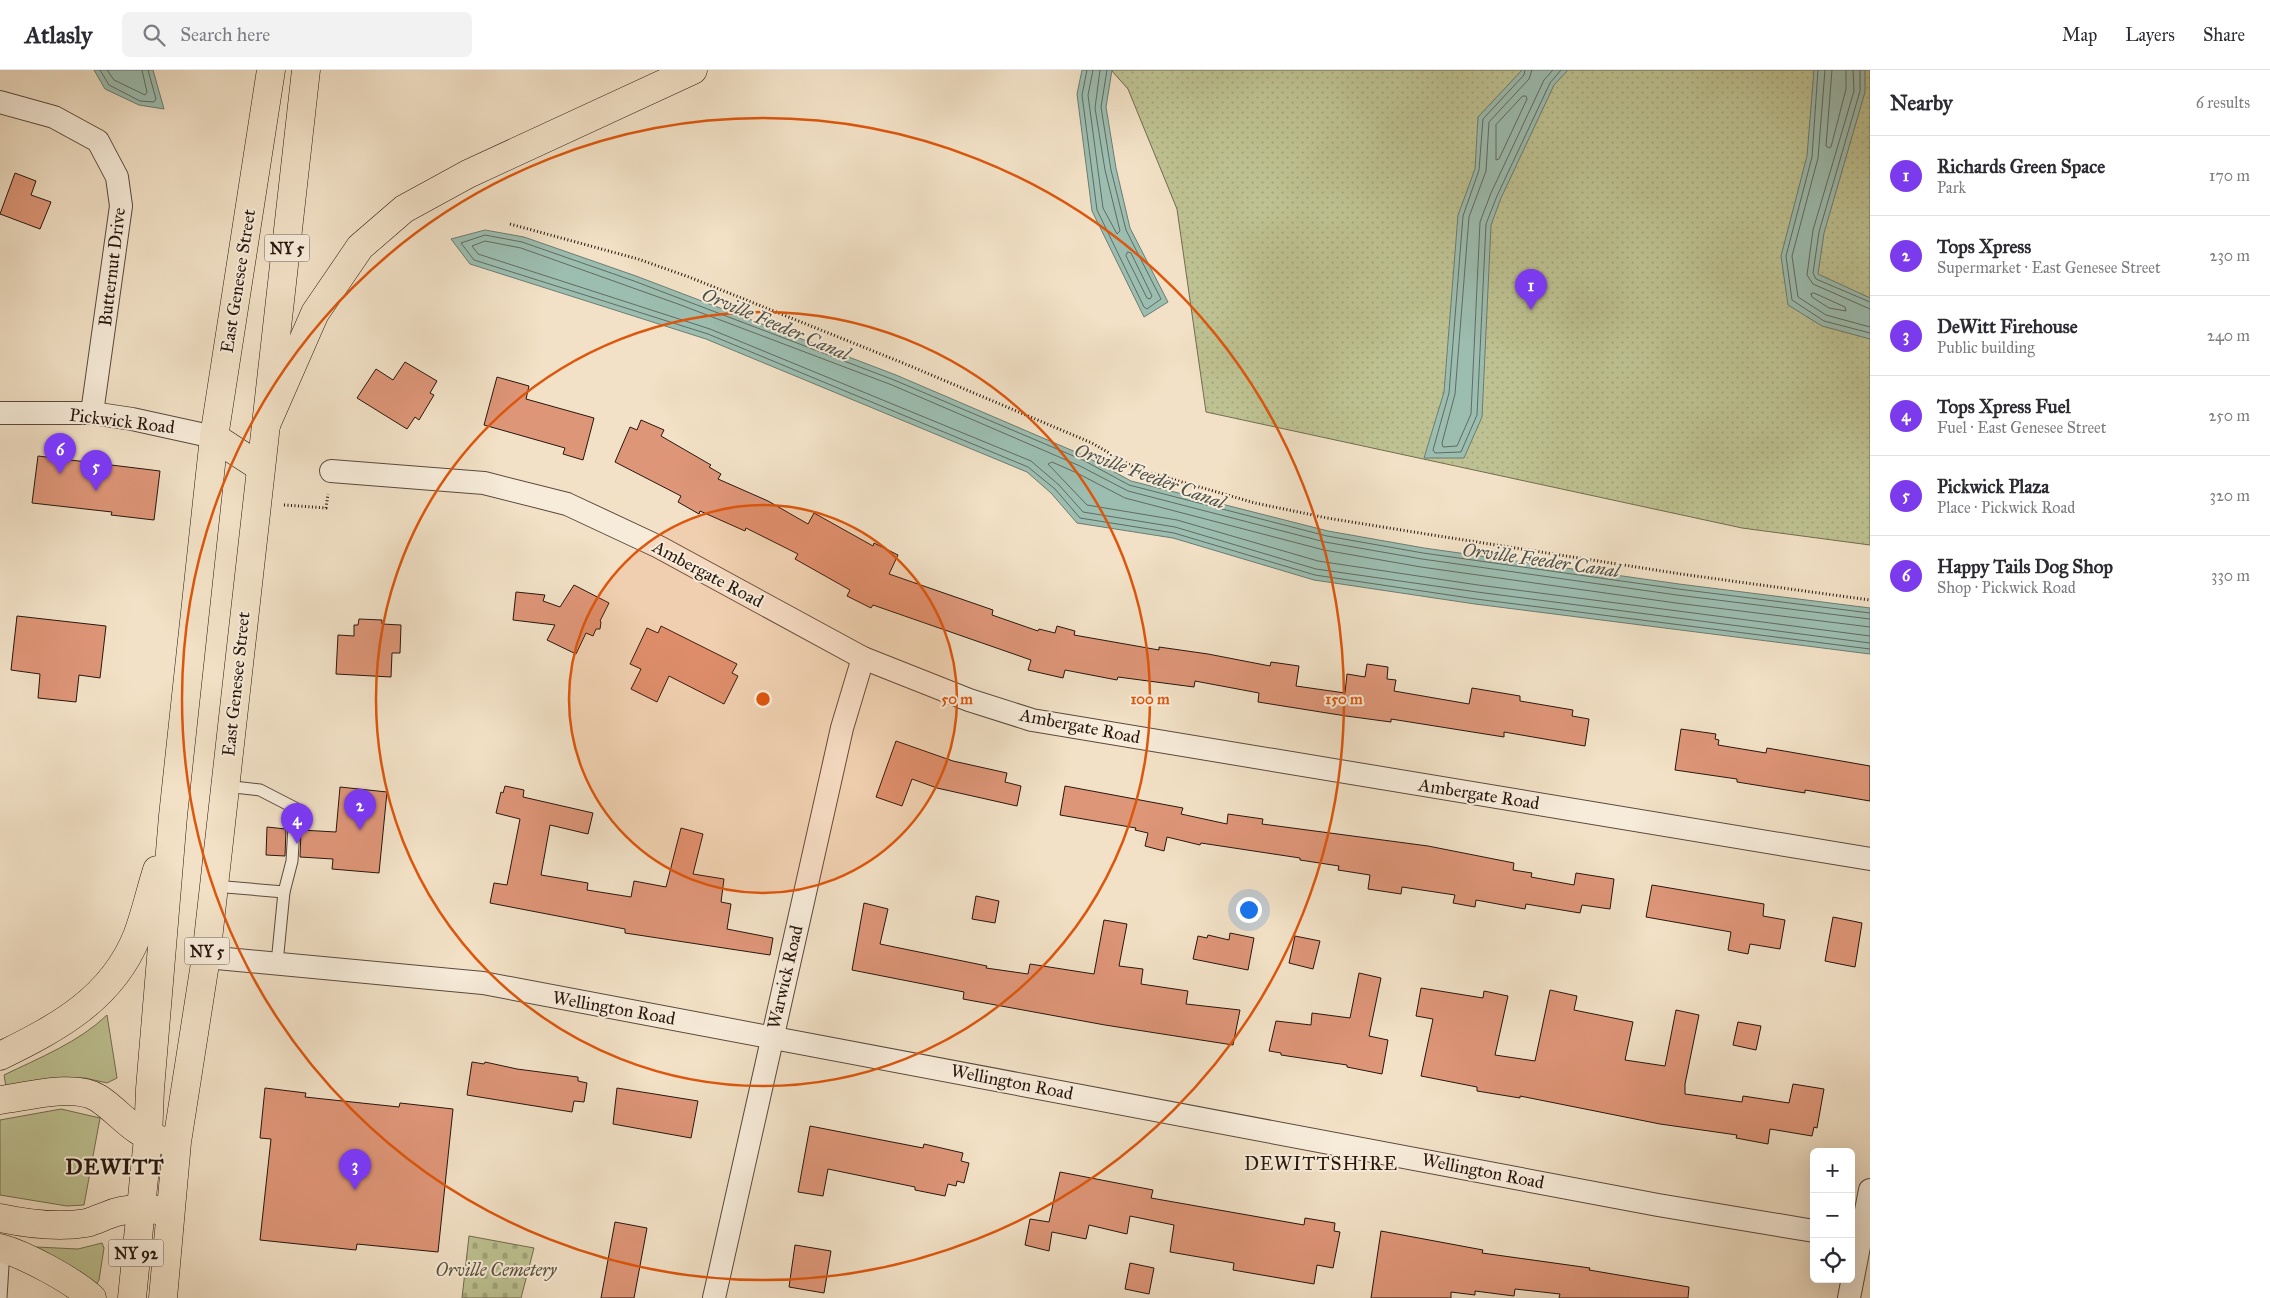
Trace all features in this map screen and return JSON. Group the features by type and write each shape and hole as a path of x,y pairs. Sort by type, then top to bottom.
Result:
{"main road":[{"name":"East Genesee Street","path":"132,1298 148,1138 150,1089 173,816 214,436 271,70"},
{"name":"East Genesee Street","path":"163,1298 177,1142 206,957 306,70"},
{"path":"266,425 315,313 360,247 404,209 468,174 693,70"},
{"path":"214,436 260,467"},
{"name":"NY 5","path":"0,1056 46,1034 86,1007 113,977 137,936 173,816"},
{"path":"0,1100 62,1092 85,1093 97,1097 120,1118 148,1138 177,1142"},
{"path":"0,1218 29,1224 72,1225 140,1208 170,1211"},
{"path":"2,1248 47,1270 84,1291 92,1298"}],"street":[{"name":"Butternut Drive","path":"0,102 54,117 98,141 117,177 121,206 92,414"},
{"name":"Pickwick Road","path":"0,413 92,414 142,420 214,436"},
{"name":"Ambergate Road","path":"331,471 484,483 567,504 659,547 863,658 969,700 1032,720 1870,859"},
{"name":"Warwick Road","path":"714,1298 771,1036 842,728 863,658"},
{"name":"Wellington Road","path":"206,957 483,984 771,1036 1638,1201 1810,1230"},
{"path":"1849,1298 1856,1238 1870,1190"}],"lane":[{"path":"224,786 260,790 295,808 292,861 284,892 277,964"},
{"path":"214,886 284,892"},
{"path":"1,1298 2,1248"}],"path":[{"path":"510,224 638,260 688,277 903,363 1092,443 1137,470 1255,503 1328,518 1426,534 1681,574 1870,600"},
{"path":"256,503 326,508 331,471"}],"green space":[{"path":"1111,70 1870,70 1870,545 1742,528 1206,412 1177,209 1128,89"},
{"path":"107,1015 117,1078 107,1083 85,1078 56,1078 6,1087 4,1075 45,1056 71,1041 96,1025"},
{"path":"61,1109 100,1118 84,1205 67,1206 0,1195 0,1120"},
{"name":"Orville Cemetery","path":"469,1236 534,1248 521,1298 462,1298"},
{"path":"102,1243 104,1248 99,1280 95,1287 35,1249 36,1247 78,1249"}],"water":[{"path":"94,70 153,70 164,109 139,105 105,89"},
{"path":"1082,70 1112,70 1106,107 1116,168 1130,228 1168,302 1144,317 1092,211 1077,94"},
{"path":"1522,70 1568,70 1554,85 1501,198 1491,225 1482,417 1464,458 1424,458 1444,392 1458,215 1475,169 1478,117"},
{"path":"1814,70 1865,70 1865,92 1824,233 1818,274 1870,298 1870,339 1822,326 1788,305 1781,256 1807,156"},
{"path":"485,230 524,237 636,276 896,375 1085,456 1131,481 1328,531 1424,548 1679,584 1870,608 1870,654 1475,604 1314,580 1173,538 1077,523 1051,493 1027,472 706,339 470,264 451,239"}],"building":[{"path":"15,173 36,181 31,195 51,202 40,229 0,214"},
{"path":"405,362 437,381 430,393 434,395 419,420 415,417 407,429 357,398 376,369 393,380"},
{"path":"497,377 529,386 526,399 594,418 583,460 563,454 565,448 484,425"},
{"path":"641,420 664,430 661,436 711,465 709,467 721,474 718,479 768,501 808,524 814,513 873,546 874,543 898,555 889,574 993,610 992,615 1038,631 1039,629 1055,633 1057,626 1075,631 1074,635 1159,650 1159,647 1208,654 1270,666 1271,662 1299,666 1296,686 1345,693 1347,674 1365,677 1367,664 1388,667 1387,679 1396,680 1394,691 1469,704 1472,688 1520,696 1520,701 1573,710 1572,716 1589,719 1585,746 1504,732 1504,737 1391,719 1391,722 1258,702 1259,693 1195,681 1194,687 1118,677 1117,680 1065,670 1063,678 1028,670 1031,660 873,605 871,608 847,596 850,590 795,559 798,554 746,528 745,531 700,511 699,514 678,502 681,496 615,462 630,427 637,430"},
{"path":"38,456 160,471 154,520 111,515 112,512 32,503"},
{"path":"574,585 609,603 600,621 600,629 596,629 593,636 586,633 576,654 547,640 555,625 513,620 516,592 545,595 543,601 560,607"},
{"path":"17,616 106,626 100,678 79,675 76,702 38,698 40,674 11,670"},
{"path":"359,619 382,620 382,624 401,625 400,653 392,653 391,677 336,674 338,635 354,636 354,625 358,625"},
{"path":"661,626 737,664 732,673 738,676 724,704 669,676 657,702 631,689 641,669 630,664 647,628 658,633"},
{"path":"1681,729 1716,734 1715,739 1719,740 1718,745 1766,753 1767,748 1870,766 1870,801 1805,790 1805,793 1737,782 1737,779 1675,770"},
{"path":"896,741 953,761 1007,773 1005,782 1021,786 1017,806 937,788 912,779 902,806 876,797"},
{"path":"505,786 524,790 523,797 593,813 588,834 550,825 541,875 588,883 587,890 631,897 634,881 666,887 681,828 703,834 693,874 724,879 721,902 731,904 727,929 773,938 770,955 625,933 625,929 490,903 494,883 507,885 520,819 496,813 501,792 503,793"},
{"path":"1065,786 1183,808 1181,814 1227,824 1228,814 1263,819 1262,824 1428,846 1514,863 1513,870 1532,873 1531,877 1574,885 1576,873 1614,879 1610,909 1582,905 1580,913 1526,904 1525,909 1476,900 1475,907 1453,903 1455,895 1402,887 1401,894 1368,889 1370,875 1338,870 1339,866 1300,860 1300,858 1201,843 1200,845 1167,837 1164,851 1145,846 1148,833 1135,830 1136,828 1060,815"},
{"path":"340,787 387,792 379,873 332,869 333,859 300,857 301,830 336,832"},
{"path":"267,827 286,829 285,856 266,855"},
{"path":"1652,885 1764,904 1763,916 1785,920 1780,949 1750,944 1748,954 1728,950 1731,932 1646,917"},
{"path":"976,896 999,901 995,923 972,919"},
{"path":"864,903 888,909 880,944 987,966 986,968 1028,974 1030,964 1094,974 1104,920 1127,924 1119,966 1143,969 1141,984 1188,991 1186,1004 1240,1010 1233,1045 1105,1025 963,999 964,992 852,970"},
{"path":"1833,917 1862,923 1855,967 1825,961"},
{"path":"1230,933 1254,938 1248,970 1193,959 1198,936 1207,938 1208,935 1229,940"},
{"path":"1295,936 1320,941 1313,969 1289,963"},
{"path":"1359,973 1381,978 1369,1036 1388,1040 1382,1074 1347,1067 1347,1065 1281,1055 1281,1053 1269,1051 1276,1021 1311,1025 1312,1013 1350,1018"},
{"path":"1421,988 1483,998 1484,991 1508,996 1495,1055 1535,1061 1550,990 1577,996 1574,1010 1633,1022 1625,1060 1665,1066 1676,1010 1699,1015 1685,1084 1685,1094 1742,1102 1743,1096 1789,1103 1793,1084 1824,1089 1817,1128 1814,1127 1812,1136 1770,1129 1768,1144 1736,1138 1737,1135 1660,1124 1520,1096 1520,1098 1477,1091 1477,1087 1421,1076 1433,1019 1416,1016"},
{"path":"1738,1022 1761,1026 1756,1050 1733,1045"},
{"path":"472,1062 484,1064 485,1062 517,1069 578,1077 578,1081 587,1083 584,1102 574,1101 572,1112 467,1095"},
{"path":"265,1088 306,1093 305,1097 399,1107 400,1103 453,1109 438,1252 357,1244 356,1250 260,1240 271,1139 260,1138"},
{"path":"617,1088 698,1101 691,1138 613,1124"},
{"path":"810,1126 923,1148 924,1144 963,1153 961,1161 969,1163 964,1183 957,1181 956,1186 948,1184 945,1196 915,1190 915,1187 828,1169 823,1196 798,1192"},
{"path":"1060,1172 1153,1190 1151,1198 1304,1225 1305,1218 1335,1223 1334,1231 1340,1232 1333,1268 1317,1265 1314,1284 1233,1270 1234,1263 1170,1252 1174,1225 1130,1216 1127,1234 1089,1225 1086,1239 1052,1232 1049,1251 1025,1245 1030,1219 1049,1222"},
{"path":"615,1222 647,1228 634,1298 601,1298"},
{"path":"1381,1231 1483,1250 1482,1253 1590,1268 1589,1270 1689,1287 1688,1298 1559,1298 1560,1294 1515,1289 1514,1296 1475,1291 1475,1295 1451,1292 1451,1298 1371,1298"},
{"path":"795,1245 831,1251 824,1293 789,1287"},
{"path":"1130,1263 1154,1268 1149,1294 1125,1289"}],"place":[{"name":"Richards Green Space","path":"1531,310"},
{"name":"Happy Tails Dog Shop","path":"60,474"},
{"name":"Pickwick Plaza","path":"96,491"},
{"name":"Tops Xpress","path":"360,830"},
{"name":"Tops Xpress Fuel","path":"297,844"},
{"name":"DeWitt Firehouse","path":"355,1190"}],"district":[{"name":"DEWITTSHIRE","path":"1321,1163"},
{"name":"DEWITT","path":"115,1166"}],"water label":[{"name":"Orville Feeder Canal","path":"776,324"},
{"name":"Orville Feeder Canal","path":"1150,476"},
{"name":"Orville Feeder Canal","path":"1541,560"}]}
